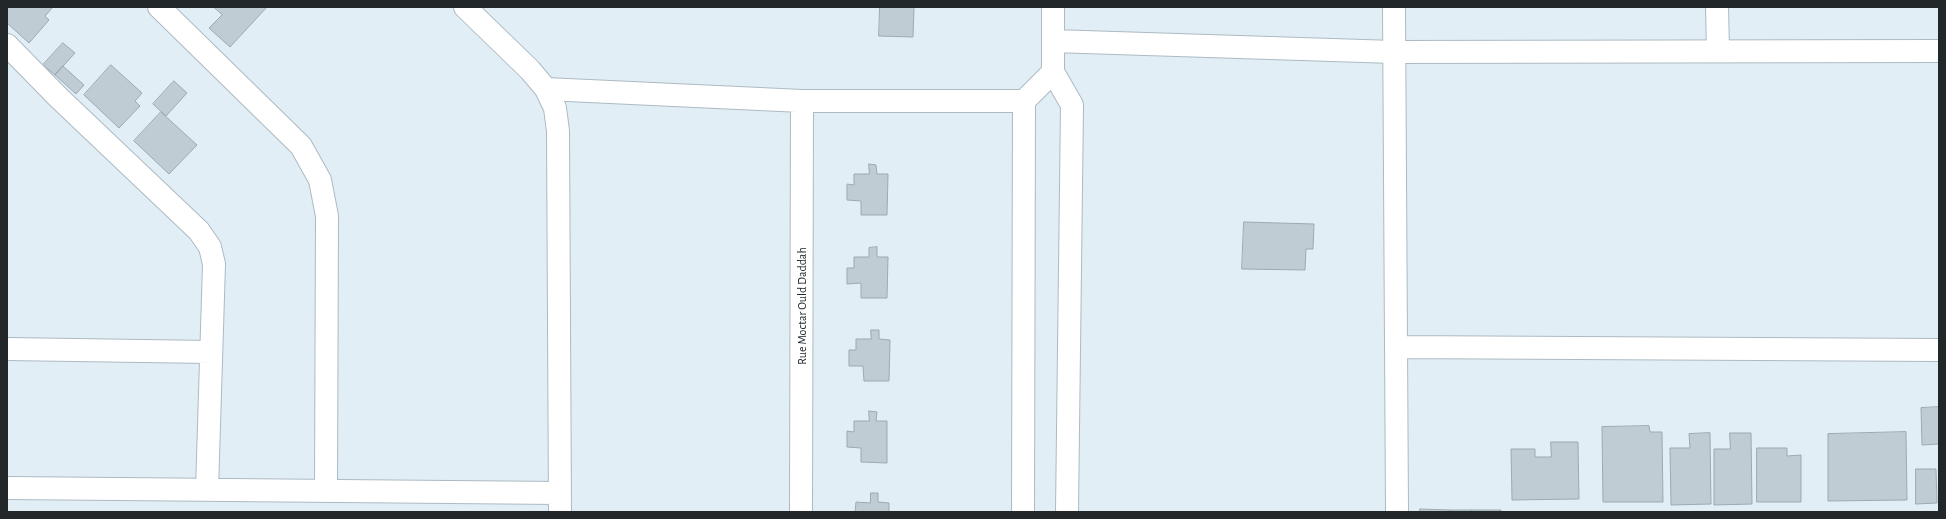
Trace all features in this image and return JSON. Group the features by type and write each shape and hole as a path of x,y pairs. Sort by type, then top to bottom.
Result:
{"street":[{"path":"159,7 301,146 320,180 326,216 326,491"},
{"path":"7,488 326,491 560,503 558,131 555,108 546,89 530,70 465,7"},
{"path":"1053,7 1053,72 1072,105 1067,512"},
{"path":"1394,7 1397,512"},
{"path":"1717,7 1718,51"},
{"path":"1053,41 1394,52 1939,50"},
{"path":"7,45 58,97 199,231 210,247 214,264 210,352 207,490"},
{"path":"1023,512 1024,101 1053,72"},
{"path":"546,89 802,101 1024,101"},
{"name":"Rue Moctar Ould Daddah","path":"801,512 802,101"},
{"path":"1396,347 1939,350"},
{"path":"7,349 210,352"}],"building":[{"path":"7,7 52,8 45,16 49,20 29,43 7,23"},
{"path":"214,7 267,7 230,47 209,28 222,15"},
{"path":"880,7 914,7 913,37 879,36"},
{"path":"63,43 75,53 55,75 43,65"},
{"path":"111,65 142,93 135,101 140,106 119,128 84,95"},
{"path":"63,66 84,85 76,94 55,75"},
{"path":"174,81 187,93 166,116 153,104"},
{"path":"161,112 197,145 169,174 134,141"},
{"path":"869,164 876,165 877,174 888,174 887,215 861,215 861,201 847,200 847,184 854,185 854,174 869,174"},
{"path":"1244,222 1314,224 1313,249 1306,249 1305,270 1242,269"},
{"path":"877,247 877,257 888,257 887,298 861,298 861,283 847,284 847,268 854,268 854,257 869,257 869,248"},
{"path":"871,330 879,330 879,339 890,340 889,381 864,381 863,366 849,366 849,350 856,350 856,339 871,339"},
{"path":"1939,407 1939,444 1922,445 1921,408"},
{"path":"869,411 877,412 876,421 887,421 887,463 861,462 861,448 847,447 847,431 854,432 854,421 869,421"},
{"path":"1649,426 1650,432 1662,432 1663,502 1603,502 1602,427"},
{"path":"1906,432 1907,500 1828,501 1828,434"},
{"path":"1710,433 1711,504 1671,505 1670,448 1690,448 1689,434"},
{"path":"1730,433 1751,433 1752,504 1714,505 1714,449 1730,449"},
{"path":"1551,442 1578,442 1579,499 1512,500 1511,449 1535,449 1535,457 1551,457"},
{"path":"1757,448 1787,448 1787,456 1801,455 1801,502 1757,502"},
{"path":"1916,469 1936,469 1937,503 1916,504"},
{"path":"871,493 878,493 878,502 889,503 889,512 855,512 856,502 870,503"},
{"path":"1420,509 1450,510 1450,512 1420,512"},
{"path":"1450,510 1472,510 1472,512 1450,512"},
{"path":"1472,510 1501,510 1501,512 1472,512"}]}
